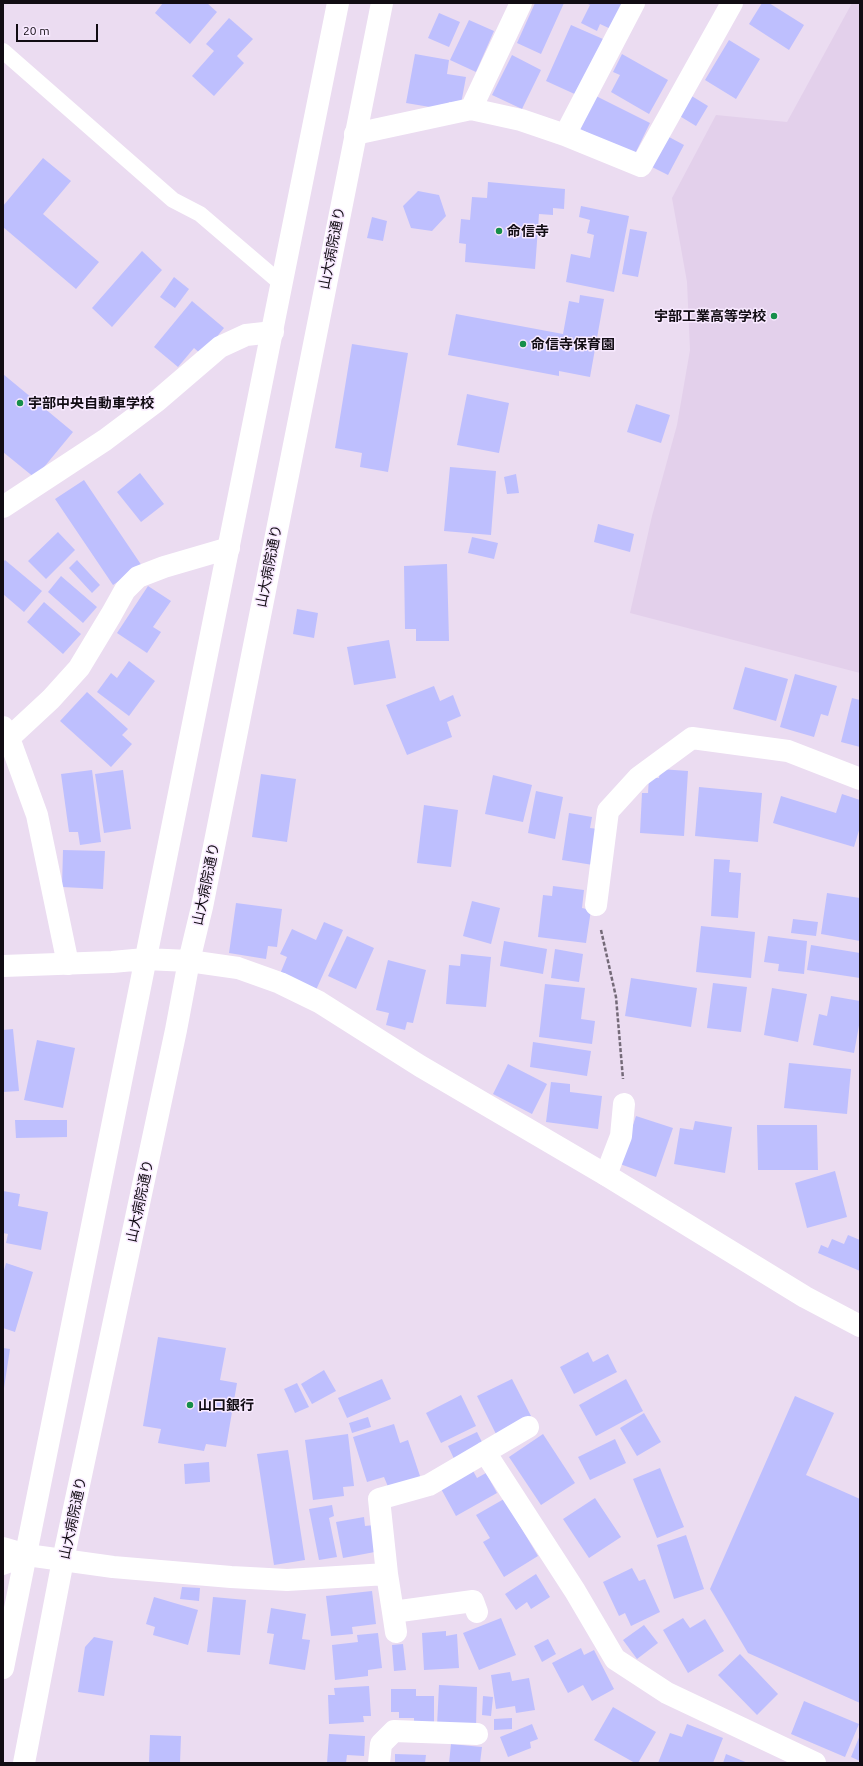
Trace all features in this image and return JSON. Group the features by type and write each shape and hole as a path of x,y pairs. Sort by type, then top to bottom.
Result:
{"street":[{"path":"3,1668 27,1555 145,958 283,285 338,3"},
{"name":"山大病院通り","path":"24,1763 64,1560 176,1030 189,960 204,899 382,3"},
{"path":"471,109 521,3"},
{"path":"565,135 634,3"},
{"path":"355,134 471,109 521,120 565,135 641,166 732,3"},
{"path":"3,507 105,440 157,401 220,347 246,335 273,332"},
{"path":"68,964 37,815 6,733 51,699 79,668 125,590 138,578 164,567 229,548"},
{"path":"596,905 608,811 639,777 692,738 788,751 860,779"},
{"path":"3,966 112,962 145,958 189,960 238,968 280,983 306,996 420,1066 606,1175 805,1298 860,1326"},
{"path":"606,1175 621,1136 624,1104"},
{"path":"477,1612 473,1601 394,1622 379,1499 429,1485 528,1427"},
{"path":"485,1452 575,1591 615,1659 667,1693 815,1763"},
{"path":"3,1548 27,1555 113,1567 231,1577 287,1580 387,1574"},
{"path":"379,1763 381,1744 394,1731 477,1734"}],"lane":[{"path":"3,51 173,200 200,214 283,285"},
{"path":"3,1567 14,1563 27,1555"}],"path":[{"path":"596,905 616,997 624,1104"}],"shaded area":[{"name":"宇部工業高等学校","path":"852,3 860,3 860,673 630,613 652,516 677,425 690,350 687,282 672,198 716,115 787,122"}],"building":[{"path":"163,3 207,3 217,12 190,44 155,13"},
{"path":"535,3 564,3 541,54 517,43"},
{"path":"586,3 627,3 613,30 600,24 597,31 581,23 590,5"},
{"path":"762,3 769,3 804,25 789,50 749,24"},
{"path":"439,13 460,22 449,47 428,38"},
{"path":"229,18 253,39 237,56 244,63 214,96 192,76 214,51 206,44"},
{"path":"469,20 494,31 476,72 450,60"},
{"path":"571,25 603,39 579,96 546,81"},
{"path":"729,40 760,59 736,99 705,80"},
{"path":"415,54 449,60 447,74 466,77 461,104 449,102 448,110 406,103"},
{"path":"622,54 668,80 649,114 611,92 620,75 613,72"},
{"path":"512,55 541,70 522,109 492,95"},
{"path":"690,95 708,106 696,126 678,115"},
{"path":"596,96 650,123 634,156 580,129"},
{"path":"669,137 684,145 668,175 652,167"},
{"path":"43,158 71,181 43,214 99,262 76,289 3,227 3,206"},
{"name":"命信寺","path":"488,182 565,189 564,209 553,208 553,215 539,214 535,269 465,262 466,244 459,243 461,219 470,220 472,197 487,198"},
{"path":"418,191 439,195 446,216 432,231 411,228 403,206"},
{"path":"581,206 629,216 614,292 566,282 571,254 590,258 594,235 587,233 590,220 579,217"},
{"path":"372,217 387,221 383,241 367,238"},
{"path":"630,229 647,232 638,277 622,274"},
{"path":"142,251 162,270 112,327 92,308"},
{"path":"174,277 189,289 175,308 160,297"},
{"name":"命信寺保育園","path":"580,295 604,299 590,377 559,371 559,376 448,355 456,314 563,334 569,301 579,303"},
{"path":"192,301 224,328 202,355 194,348 178,367 154,347"},
{"path":"352,344 408,353 388,472 360,467 362,453 335,448"},
{"name":"宇部中央自動車学校","path":"3,374 73,432 35,478 3,452"},
{"path":"467,394 509,403 499,453 457,445"},
{"path":"636,404 670,415 661,443 627,432"},
{"path":"450,467 496,471 491,535 444,531"},
{"path":"140,473 164,504 141,522 117,492"},
{"path":"516,474 519,493 507,494 504,477"},
{"path":"84,480 142,566 113,585 55,499"},
{"path":"598,524 634,534 630,552 594,542"},
{"path":"58,532 75,550 46,579 28,561"},
{"path":"472,537 498,543 494,559 468,553"},
{"path":"5,560 42,591 24,612 3,594 3,562"},
{"path":"77,560 100,585 92,593 69,568"},
{"path":"447,564 449,641 416,641 416,629 405,629 404,566"},
{"path":"61,576 97,607 83,623 48,592"},
{"path":"148,586 171,601 153,627 161,632 147,653 117,633"},
{"path":"44,602 81,634 63,654 27,622"},
{"path":"297,609 318,613 314,638 293,634"},
{"path":"389,640 396,678 354,685 347,647"},
{"path":"129,661 155,681 129,716 97,692 111,673 117,678"},
{"path":"745,667 788,679 776,721 733,709"},
{"path":"795,674 837,686 828,716 821,714 814,737 780,727"},
{"path":"434,686 440,701 453,695 461,716 447,722 452,737 407,755 386,705"},
{"path":"87,692 128,729 122,735 132,744 111,767 60,721"},
{"path":"852,698 860,700 860,747 841,742"},
{"path":"660,769 688,771 684,836 640,833 642,793 648,793 649,778 659,778"},
{"path":"92,770 101,842 80,845 78,832 69,832 61,774"},
{"path":"123,770 131,829 104,833 95,774"},
{"path":"261,774 296,779 287,842 252,837"},
{"path":"493,775 532,785 523,822 485,814"},
{"path":"699,787 762,793 758,842 695,836"},
{"path":"536,791 563,797 555,839 528,833"},
{"path":"842,794 860,800 860,827 854,847 773,823 781,796 836,813"},
{"path":"424,805 458,810 451,867 417,863"},
{"path":"569,813 592,817 590,828 598,829 593,865 562,860"},
{"path":"63,850 105,851 103,889 62,887"},
{"path":"714,859 730,860 729,872 741,873 738,918 711,916"},
{"path":"553,886 584,890 582,908 591,910 586,943 538,937 543,895 552,896"},
{"path":"827,893 860,898 860,941 821,934"},
{"path":"472,901 500,908 491,944 463,936"},
{"path":"236,903 282,909 277,947 268,946 266,959 229,953"},
{"path":"793,919 818,922 816,936 791,933"},
{"path":"324,922 343,930 316,990 280,974 287,957 280,954 292,929 316,940"},
{"path":"701,926 755,932 751,978 696,972"},
{"path":"347,936 374,948 356,989 328,976"},
{"path":"768,936 807,941 804,974 778,971 779,964 764,962"},
{"path":"504,941 547,949 543,974 500,966"},
{"path":"811,945 860,953 860,978 807,970"},
{"path":"555,949 583,954 579,982 551,978"},
{"path":"461,954 491,957 486,1007 446,1004 449,965 460,966"},
{"path":"388,960 426,970 413,1023 407,1022 405,1030 386,1025 389,1013 376,1010"},
{"path":"631,978 697,988 691,1027 625,1016"},
{"path":"713,983 747,987 741,1032 707,1028"},
{"path":"545,984 585,988 581,1019 595,1021 592,1044 539,1037"},
{"path":"772,988 807,994 798,1042 764,1035"},
{"path":"831,996 860,1001 860,1020 854,1053 813,1045 819,1014 827,1016"},
{"path":"13,1029 19,1091 3,1092 3,1030"},
{"path":"37,1040 75,1048 63,1108 24,1100"},
{"path":"533,1042 591,1051 587,1076 530,1067"},
{"path":"789,1063 851,1069 847,1114 784,1108"},
{"path":"508,1064 547,1084 532,1114 493,1094"},
{"path":"551,1082 570,1084 570,1092 602,1096 598,1129 546,1122"},
{"path":"636,1116 673,1128 656,1177 620,1164"},
{"path":"15,1120 67,1120 67,1137 16,1138"},
{"path":"695,1121 732,1127 725,1173 674,1164 680,1128 693,1130"},
{"path":"757,1125 817,1125 818,1170 758,1170"},
{"path":"835,1171 847,1217 807,1228 795,1183"},
{"path":"3,1191 20,1194 18,1206 48,1212 41,1250 6,1243 8,1234 3,1233"},
{"path":"848,1235 860,1240 860,1271 818,1253 821,1245 828,1248 832,1239 844,1244"},
{"path":"6,1263 33,1272 15,1332 3,1328 3,1274"},
{"name":"山口銀行","path":"158,1337 226,1348 220,1380 237,1383 226,1447 206,1444 204,1451 158,1443 161,1429 143,1426"},
{"path":"3,1348 10,1349 4,1388 3,1388"},
{"path":"588,1352 593,1362 608,1354 617,1372 574,1394 560,1367"},
{"path":"324,1370 336,1391 312,1404 301,1384"},
{"path":"382,1379 391,1399 347,1418 338,1398"},
{"path":"512,1379 531,1416 496,1434 477,1396"},
{"path":"626,1379 643,1411 596,1436 579,1405"},
{"path":"297,1383 309,1407 295,1413 284,1389"},
{"path":"461,1395 476,1426 441,1443 426,1413"},
{"path":"795,1396 834,1413 806,1475 860,1499 860,1703 748,1653 710,1589"},
{"path":"644,1413 661,1442 637,1456 620,1428"},
{"path":"368,1417 371,1427 352,1433 349,1423"},
{"path":"394,1424 400,1443 408,1440 421,1479 389,1489 384,1477 367,1482 353,1437"},
{"path":"477,1432 485,1448 456,1463 448,1446"},
{"path":"348,1434 354,1486 343,1487 344,1496 313,1500 305,1440"},
{"path":"543,1434 575,1483 541,1505 509,1457"},
{"path":"615,1439 626,1463 590,1480 578,1457"},
{"path":"288,1450 305,1560 274,1565 257,1454"},
{"path":"209,1462 210,1482 185,1484 184,1464"},
{"path":"660,1468 684,1527 657,1538 633,1479"},
{"path":"472,1469 477,1478 486,1473 497,1493 456,1516 440,1487"},
{"path":"595,1498 621,1537 589,1558 563,1519"},
{"path":"504,1499 538,1556 504,1577 483,1542 490,1538 476,1515"},
{"path":"332,1505 334,1516 329,1518 337,1557 319,1560 309,1509"},
{"path":"364,1517 365,1526 374,1525 380,1551 343,1558 336,1522"},
{"path":"686,1535 704,1589 674,1599 657,1545"},
{"path":"632,1568 639,1581 645,1579 660,1612 631,1626 625,1613 619,1616 603,1582"},
{"path":"536,1574 550,1597 531,1609 527,1602 516,1610 505,1594"},
{"path":"182,1587 200,1588 199,1601 180,1599"},
{"path":"372,1591 376,1624 352,1627 353,1634 331,1636 326,1596"},
{"path":"154,1597 198,1610 188,1645 153,1635 155,1627 146,1624"},
{"path":"213,1597 246,1600 240,1655 207,1652"},
{"path":"271,1608 306,1614 302,1639 310,1640 305,1670 269,1664 274,1634 267,1633"},
{"path":"501,1618 516,1655 479,1670 463,1633"},
{"path":"683,1618 690,1628 705,1619 724,1651 688,1673 663,1630"},
{"path":"644,1625 658,1643 637,1659 623,1640"},
{"path":"446,1631 446,1636 457,1634 459,1668 424,1670 422,1633"},
{"path":"378,1633 382,1668 368,1670 368,1676 335,1680 332,1645 358,1642 357,1635"},
{"path":"94,1637 113,1641 104,1696 78,1692 85,1647"},
{"path":"548,1639 556,1654 542,1662 534,1646"},
{"path":"403,1644 406,1670 394,1671 392,1645"},
{"path":"581,1648 584,1655 594,1650 614,1689 592,1701 583,1685 568,1693 552,1663"},
{"path":"740,1654 778,1694 757,1715 718,1675"},
{"path":"510,1672 512,1681 529,1678 535,1710 516,1713 515,1706 496,1709 491,1675"},
{"path":"439,1685 477,1687 476,1727 437,1726"},
{"path":"369,1686 371,1716 363,1716 364,1722 329,1724 328,1695 335,1695 334,1688"},
{"path":"391,1689 416,1689 416,1696 434,1696 434,1723 414,1723 414,1718 399,1718 399,1712 391,1712"},
{"path":"483,1696 493,1697 491,1716 482,1715"},
{"path":"804,1701 859,1724 845,1757 791,1734"},
{"path":"613,1707 656,1732 638,1763 635,1763 594,1740"},
{"path":"512,1718 512,1729 494,1730 494,1719"},
{"path":"532,1724 538,1739 530,1742 531,1748 508,1757 500,1737"},
{"path":"687,1724 723,1738 713,1763 658,1763 670,1733 682,1737"},
{"path":"329,1734 365,1736 364,1756 347,1755 346,1763 327,1763"},
{"path":"150,1735 181,1736 180,1763 149,1763"},
{"path":"860,1735 860,1761 851,1757"},
{"path":"451,1744 482,1747 480,1763 449,1763"},
{"path":"395,1754 426,1755 425,1763 395,1763"},
{"path":"726,1754 748,1763 723,1763"}],"place":[{"name":"命信寺","path":"499,231"},
{"name":"宇部工業高等学校","path":"774,316"},
{"name":"命信寺保育園","path":"523,344"},
{"name":"宇部中央自動車学校","path":"20,403"},
{"name":"山口銀行","path":"190,1405"}]}
